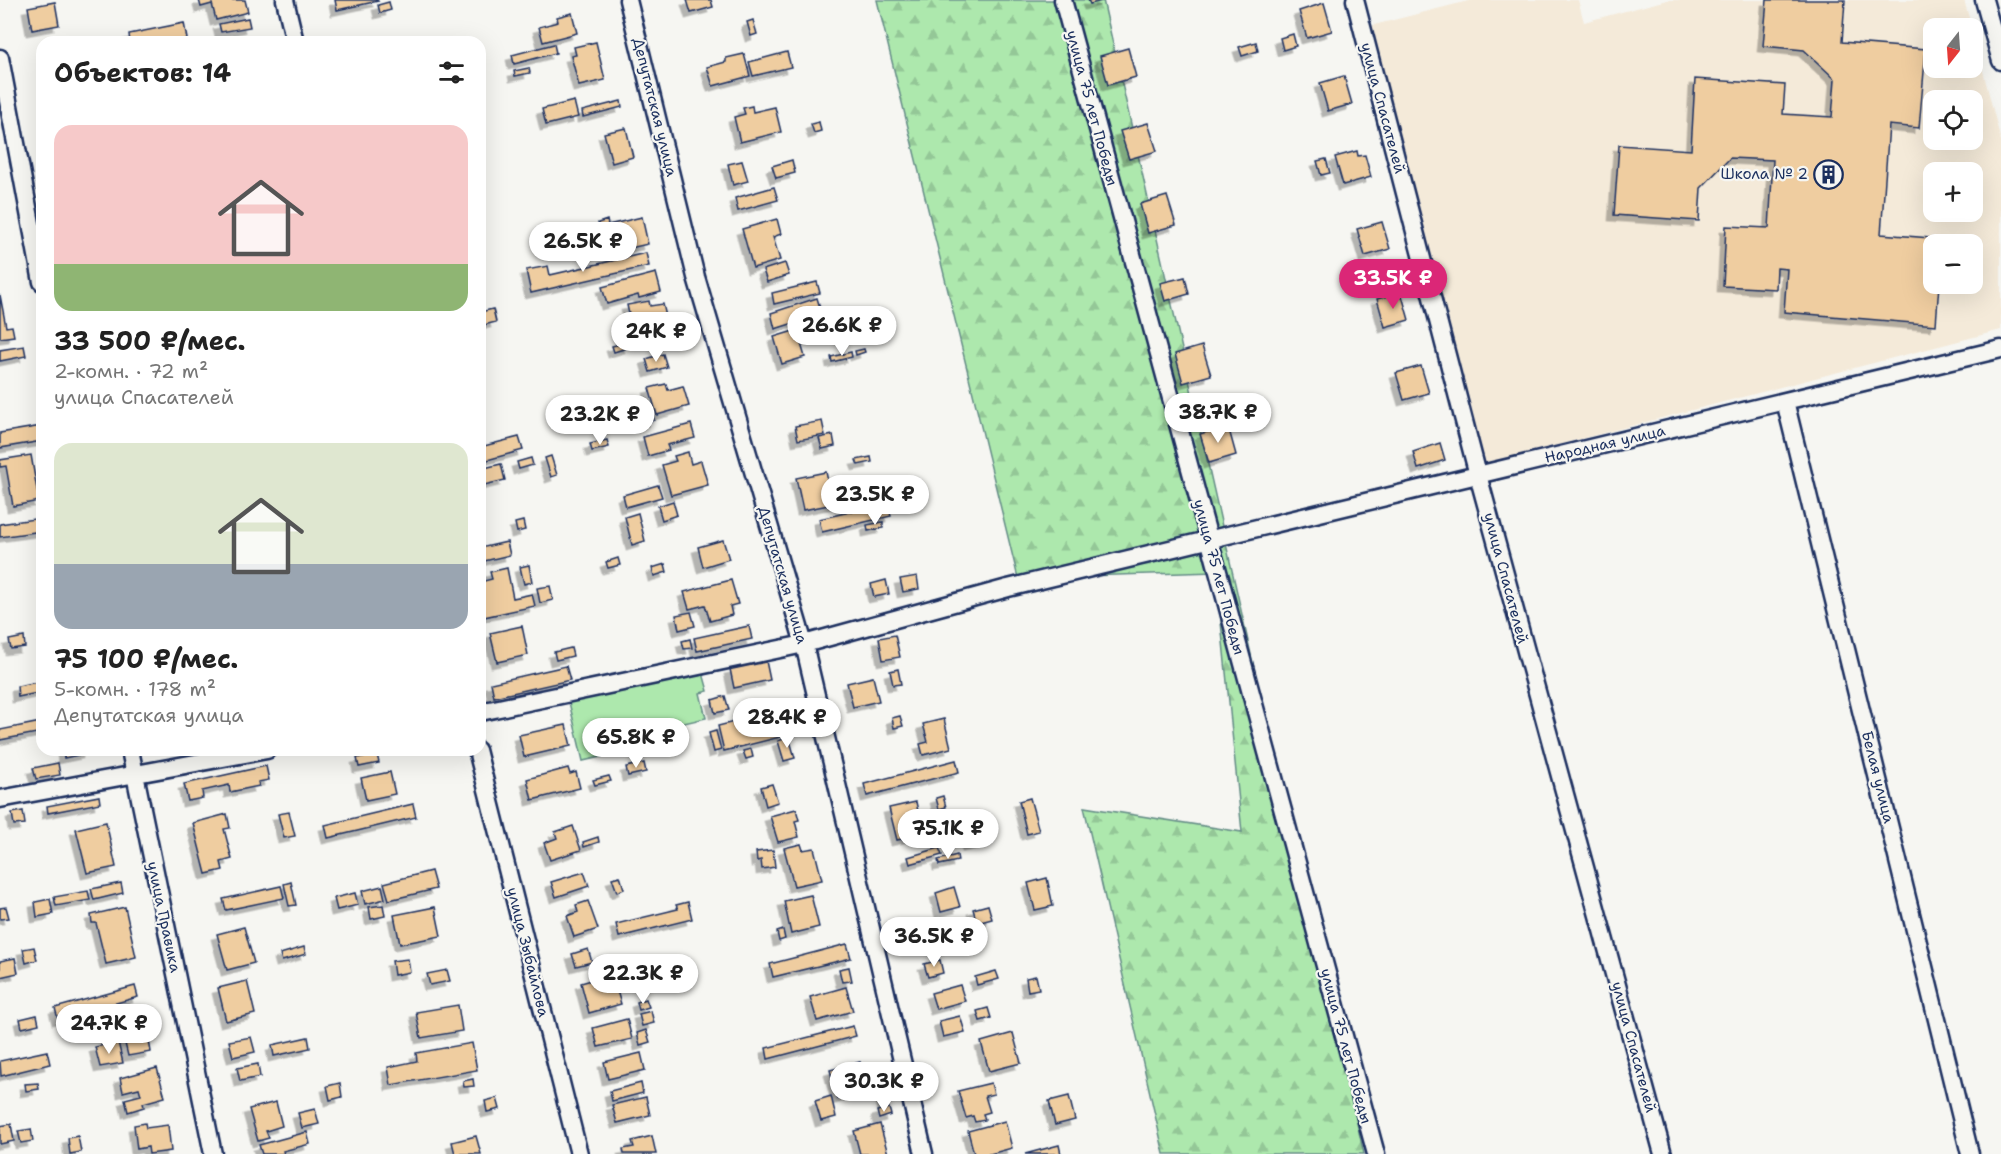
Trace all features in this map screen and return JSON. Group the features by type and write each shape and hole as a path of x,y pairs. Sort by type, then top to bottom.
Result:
{"street":[{"path":"285,0 294,36"},
{"name":"Депутатская улица","path":"628,0 696,277 804,644 924,1154"},
{"name":"улица 75 лет Победы","path":"1063,0 1376,1154"},
{"name":"улица Спасателей","path":"1355,0 1478,475 1663,1154"},
{"path":"1984,0 2001,61"},
{"path":"0,58 36,250"},
{"name":"Народная улица","path":"486,711 804,644 1008,588 2001,349"},
{"name":"Белая улица","path":"1785,401 1970,1154"},
{"name":"улица Правика","path":"131,756 213,1154"},
{"path":"0,798 232,756"},
{"name":"улица Зыбайлова","path":"479,756 579,1154"}],"shaded area":[{"path":"1472,0 1578,0 1584,22 1667,0 1964,0 1969,18 1923,18 1923,78 1983,78 1983,71 2001,141 2001,330 1484,464 1370,26"}],"green space":[{"path":"877,0 1103,0 1364,1154 1164,1154 1084,807 1242,832 1216,572 1018,578"},
{"path":"703,673 708,691 700,693 706,718 645,732 648,746 583,761 569,702"}],"building":[{"path":"199,0 245,0 248,12 216,20 212,4 201,7"},
{"path":"335,0 377,0 378,1 337,10"},
{"path":"687,0 711,0 713,7 691,13"},
{"path":"1088,0 1105,0 1090,4"},
{"name":"Школа № 2","path":"1767,0 1845,0 1842,42 1923,49 1923,78 1919,128 1889,125 1881,234 1923,237 1923,294 1938,294 1936,325 1784,312 1787,269 1777,268 1776,289 1723,286 1726,226 1769,228 1773,160 1730,158 1701,188 1699,221 1614,215 1619,145 1691,150 1695,79 1785,85 1783,114 1832,117 1835,79 1804,50 1763,46"},
{"path":"55,2 59,25 32,30 28,7"},
{"path":"389,2 391,10 380,13 378,5"},
{"path":"1324,3 1332,31 1307,38 1299,11"},
{"path":"572,13 577,33 543,42 539,27 558,22 557,17"},
{"path":"248,18 250,27 221,32 219,24"},
{"path":"753,20 757,34 751,36 747,22"},
{"path":"184,23 186,36 129,36 129,34"},
{"path":"1293,34 1296,46 1283,50 1280,38"},
{"path":"596,42 605,80 579,86 571,56 576,55 574,47"},
{"path":"1256,42 1258,51 1242,56 1239,47"},
{"path":"554,44 556,53 514,64 512,55"},
{"path":"1128,48 1136,77 1108,85 1100,56"},
{"path":"787,52 791,67 753,76 749,62"},
{"path":"744,54 750,76 713,86 707,67 726,62 726,58"},
{"path":"529,68 530,73 515,76 514,71"},
{"path":"1344,76 1352,104 1328,111 1320,83"},
{"path":"574,101 578,117 546,125 542,109"},
{"path":"621,101 622,107 583,117 582,111"},
{"path":"752,106 753,112 775,107 781,132 740,142 734,117 745,114 743,108"},
{"path":"819,122 821,131 814,133 811,124"},
{"path":"1148,123 1157,151 1129,159 1120,131"},
{"path":"626,128 633,157 612,163 604,133"},
{"path":"1357,151 1358,156 1365,155 1371,177 1343,185 1335,157"},
{"path":"1326,159 1330,173 1321,175 1317,161"},
{"path":"792,160 795,173 776,178 772,166"},
{"path":"742,161 748,181 733,185 728,164"},
{"path":"774,187 778,200 738,211 735,198"},
{"path":"1167,196 1176,225 1148,233 1140,204"},
{"path":"642,217 648,244 603,254 601,244 597,245 594,229 599,227 598,223 607,220 608,225"},
{"path":"777,219 781,234 773,237 780,260 753,268 742,229"},
{"path":"1382,222 1390,249 1365,256 1357,229"},
{"path":"646,253 649,266 531,293 526,270 548,266 550,275"},
{"path":"785,263 789,275 767,282 763,270"},
{"path":"656,273 661,292 639,298 638,295 607,304 602,287"},
{"path":"1185,277 1189,294 1165,301 1160,283"},
{"path":"817,282 820,293 774,304 772,293"},
{"path":"1401,292 1409,320 1385,327 1377,299"},
{"path":"0,295 6,327 12,326 14,336 0,338"},
{"path":"817,298 822,314 775,329 771,313"},
{"path":"649,301 650,306 663,304 669,329 634,337 627,305"},
{"path":"493,309 496,322 486,324 486,311"},
{"path":"797,330 805,357 782,364 774,337"},
{"path":"628,342 630,347 614,352 612,346"},
{"path":"24,346 26,356 0,361 0,350"},
{"path":"1202,346 1211,375 1183,383 1175,354"},
{"path":"864,349 865,352 856,355 855,351"},
{"path":"851,352 852,357 832,362 831,357"},
{"path":"663,354 667,367 650,372 646,359"},
{"path":"1421,366 1429,393 1404,400 1396,373"},
{"path":"666,384 668,390 683,386 689,406 657,415 649,388"},
{"path":"652,412 654,420 634,426 632,418"},
{"path":"822,421 825,435 798,440 795,426"},
{"path":"691,424 695,438 667,445 669,450 648,456 643,437"},
{"path":"1228,426 1236,455 1209,463 1200,434"},
{"path":"36,427 36,442 0,448 0,433"},
{"path":"833,435 835,446 822,449 819,438"},
{"path":"519,437 523,450 486,460 486,445"},
{"path":"607,440 609,447 592,451 590,444"},
{"path":"1440,443 1445,460 1418,469 1413,452"},
{"path":"688,452 691,464 701,461 708,485 671,495 662,465 676,461 674,456"},
{"path":"31,455 36,484 36,502 13,506 6,466 0,467 0,460"},
{"path":"551,456 557,475 551,477 545,458"},
{"path":"871,457 872,462 858,465 856,460"},
{"path":"531,458 533,465 519,469 517,462"},
{"path":"501,464 505,480 486,485 486,468"},
{"path":"826,472 829,486 835,484 839,503 803,510 796,478"},
{"path":"875,484 876,489 862,492 861,487"},
{"path":"658,485 662,497 626,507 623,495"},
{"path":"673,501 677,515 662,520 658,506"},
{"path":"888,503 891,516 822,532 819,519"},
{"path":"638,513 645,541 632,545 625,517"},
{"path":"36,519 36,532 0,537 0,524"},
{"path":"523,521 525,530 517,532 515,523"},
{"path":"883,522 883,528 868,531 867,525"},
{"path":"723,540 729,559 703,567 698,547"},
{"path":"507,542 510,555 486,561 486,547"},
{"path":"618,558 620,565 608,568 606,562"},
{"path":"665,564 667,572 654,576 652,568"},
{"path":"529,565 532,582 524,584 520,567"},
{"path":"507,568 513,598 532,594 535,606 486,617 486,580 492,579 490,572"},
{"path":"917,576 919,589 903,592 900,579"},
{"path":"731,580 738,604 730,606 732,615 710,621 705,605 689,609 684,592"},
{"path":"886,580 889,594 874,597 871,584"},
{"path":"550,586 553,600 540,603 537,588"},
{"path":"691,612 695,626 679,630 676,615"},
{"path":"522,626 528,655 497,662 490,633"},
{"path":"749,626 752,639 697,651 694,638"},
{"path":"895,635 900,657 883,660 879,638"},
{"path":"24,637 25,647 11,649 9,640"},
{"path":"690,639 692,648 684,649 682,641"},
{"path":"571,648 573,656 556,660 554,652"},
{"path":"766,661 770,680 734,688 730,669"},
{"path":"566,666 570,680 494,697 491,683"},
{"path":"898,669 901,684 893,685 890,671"},
{"path":"873,677 879,701 853,707 847,683"},
{"path":"36,682 36,693 18,697 17,686"},
{"path":"725,696 729,710 715,713 712,700"},
{"path":"778,711 784,736 724,751 718,726"},
{"path":"900,716 903,726 894,728 892,718"},
{"path":"944,719 951,748 923,755 920,744 928,742 923,724"},
{"path":"36,723 36,733 0,740 0,730"},
{"path":"566,725 571,746 524,757 519,735"},
{"path":"679,728 680,734 667,737 665,731"},
{"path":"716,731 721,750 714,752 709,733"},
{"path":"789,737 795,758 784,761 778,741"},
{"path":"751,749 753,757 746,759 743,751"},
{"path":"377,756 379,763 359,767 357,758"},
{"path":"956,760 959,772 867,796 864,784"},
{"path":"58,763 60,775 36,779 33,768"},
{"path":"644,763 646,772 628,776 626,767"},
{"path":"266,766 269,780 258,782 259,786 230,792 229,785 202,791 203,798 188,801 184,784"},
{"path":"568,768 570,774 576,772 580,788 532,800 527,779"},
{"path":"390,772 395,794 366,800 361,778"},
{"path":"609,776 611,781 595,785 593,780"},
{"path":"772,784 778,802 766,806 761,787"},
{"path":"99,796 100,803 48,813 47,806"},
{"path":"943,796 946,807 939,809 936,798"},
{"path":"1030,798 1039,831 1027,834 1019,801"},
{"path":"916,802 923,834 897,840 889,808"},
{"path":"413,804 416,817 328,838 325,825"},
{"path":"796,809 799,820 795,821 799,837 778,842 770,816"},
{"path":"23,811 25,824 14,825 12,813"},
{"path":"289,812 295,836 284,838 278,814"},
{"path":"227,814 230,828 224,829 232,859 221,862 223,870 206,874 193,823"},
{"path":"106,822 116,867 87,873 76,829"},
{"path":"573,826 581,850 550,860 544,843 557,838 555,832"},
{"path":"598,837 599,842 584,847 583,842"},
{"path":"982,838 983,843 968,846 967,842"},
{"path":"801,844 803,850 814,848 822,880 794,886 784,848"},
{"path":"939,848 942,855 910,864 908,857"},
{"path":"773,850 775,867 762,869 761,860 757,861 756,852"},
{"path":"957,855 958,861 939,865 938,860"},
{"path":"431,871 436,889 389,900 384,883"},
{"path":"584,872 589,886 556,897 551,882"},
{"path":"620,876 624,889 617,892 612,878"},
{"path":"1047,878 1053,906 1035,910 1028,883"},
{"path":"291,882 296,905 289,906 284,884"},
{"path":"121,883 123,893 94,900 91,889"},
{"path":"281,886 284,898 226,910 223,899"},
{"path":"382,886 385,899 365,904 362,891"},
{"path":"954,887 960,907 941,912 936,893"},
{"path":"88,891 90,900 56,906 54,897"},
{"path":"355,893 358,905 337,910 334,898"},
{"path":"811,895 819,927 791,934 784,901"},
{"path":"50,899 53,914 37,917 35,902"},
{"path":"588,901 598,929 574,937 567,916 578,912 576,905"},
{"path":"688,902 692,919 619,937 616,924 678,909 676,905"},
{"path":"383,905 385,916 371,919 369,907"},
{"path":"988,905 992,919 977,923 973,909"},
{"path":"6,907 9,918 0,919 0,908"},
{"path":"125,907 136,957 106,964 96,923 92,923 91,915"},
{"path":"435,907 441,936 400,944 394,915"},
{"path":"244,927 254,963 227,970 217,934"},
{"path":"783,930 785,939 779,941 777,932"},
{"path":"847,944 851,958 773,977 770,964"},
{"path":"34,947 37,960 26,963 23,949"},
{"path":"304,947 306,954 282,961 280,954"},
{"path":"588,949 592,962 576,966 572,954"},
{"path":"15,958 18,973 0,977 0,961"},
{"path":"408,959 410,972 394,975 392,961"},
{"path":"940,960 943,973 928,977 924,964"},
{"path":"638,961 642,974 634,976 630,964"},
{"path":"849,967 852,981 842,982 839,969"},
{"path":"447,970 450,981 430,985 427,974"},
{"path":"996,971 999,979 977,985 975,977"},
{"path":"612,974 621,1004 589,1013 581,983"},
{"path":"1036,976 1039,989 1028,991 1026,978"},
{"path":"247,981 255,1014 226,1021 218,988"},
{"path":"960,985 965,1001 936,1009 931,993"},
{"path":"135,986 138,997 58,1019 55,1008"},
{"path":"846,987 853,1011 817,1021 810,997"},
{"path":"646,999 649,1007 639,1010 637,1002"},
{"path":"458,1005 462,1031 421,1038 416,1012"},
{"path":"988,1008 991,1018 980,1021 977,1011"},
{"path":"651,1011 654,1023 642,1026 639,1014"},
{"path":"133,1013 135,1020 117,1024 115,1017"},
{"path":"37,1015 39,1024 22,1028 20,1019"},
{"path":"960,1016 965,1032 943,1037 939,1021"},
{"path":"627,1019 632,1039 598,1047 593,1028"},
{"path":"853,1026 856,1036 768,1059 766,1048"},
{"path":"646,1030 650,1042 640,1045 637,1033"},
{"path":"1013,1033 1021,1063 989,1071 981,1042"},
{"path":"148,1035 151,1052 128,1056 124,1039"},
{"path":"251,1037 255,1052 233,1057 229,1041"},
{"path":"308,1037 310,1048 274,1056 272,1045"},
{"path":"118,1042 123,1063 100,1067 95,1047"},
{"path":"472,1043 477,1070 391,1085 388,1067 417,1061 416,1053"},
{"path":"47,1051 50,1064 1,1076 0,1061"},
{"path":"641,1053 645,1070 608,1079 604,1062"},
{"path":"860,1062 866,1084 858,1086 860,1092 838,1099 830,1070"},
{"path":"258,1064 260,1077 240,1081 237,1068"},
{"path":"157,1068 165,1097 143,1103 144,1107 128,1112 125,1099 141,1095 139,1088 123,1092 120,1078"},
{"path":"473,1079 474,1086 464,1087 463,1081"},
{"path":"38,1083 39,1089 26,1091 25,1084"},
{"path":"340,1083 342,1097 330,1100 327,1086"},
{"path":"641,1083 643,1093 612,1101 610,1091"},
{"path":"991,1083 994,1094 985,1096 990,1112 983,1114 985,1120 975,1122 973,1116 966,1118 958,1091"},
{"path":"885,1091 889,1103 883,1105 880,1093"},
{"path":"831,1096 836,1117 821,1121 815,1101"},
{"path":"1069,1096 1075,1120 1055,1125 1049,1101"},
{"path":"646,1097 650,1115 617,1123 612,1105"},
{"path":"497,1098 500,1109 487,1112 485,1101"},
{"path":"276,1102 282,1126 266,1131 269,1138 258,1141 249,1109"},
{"path":"889,1108 891,1115 879,1119 877,1111"},
{"path":"315,1109 319,1124 302,1128 298,1113"},
{"path":"1005,1121 1012,1148 990,1154 974,1154 968,1131"},
{"path":"145,1123 146,1128 168,1125 171,1151 149,1154 148,1147 137,1149 134,1125"},
{"path":"11,1124 14,1141 0,1144 0,1126"},
{"path":"880,1124 888,1154 860,1154 854,1131"},
{"path":"31,1129 33,1141 21,1143 18,1131"},
{"path":"307,1132 310,1144 283,1151 284,1154 262,1154 259,1145"},
{"path":"78,1136 81,1152 70,1154 68,1138"},
{"path":"476,1136 481,1154 455,1154 452,1142"},
{"path":"652,1136 656,1154 624,1154 623,1149 634,1147 632,1141"},
{"path":"1059,1145 1061,1154 1025,1154"}],"place":[{"name":"Школа № 2","path":"1829,174"}]}
